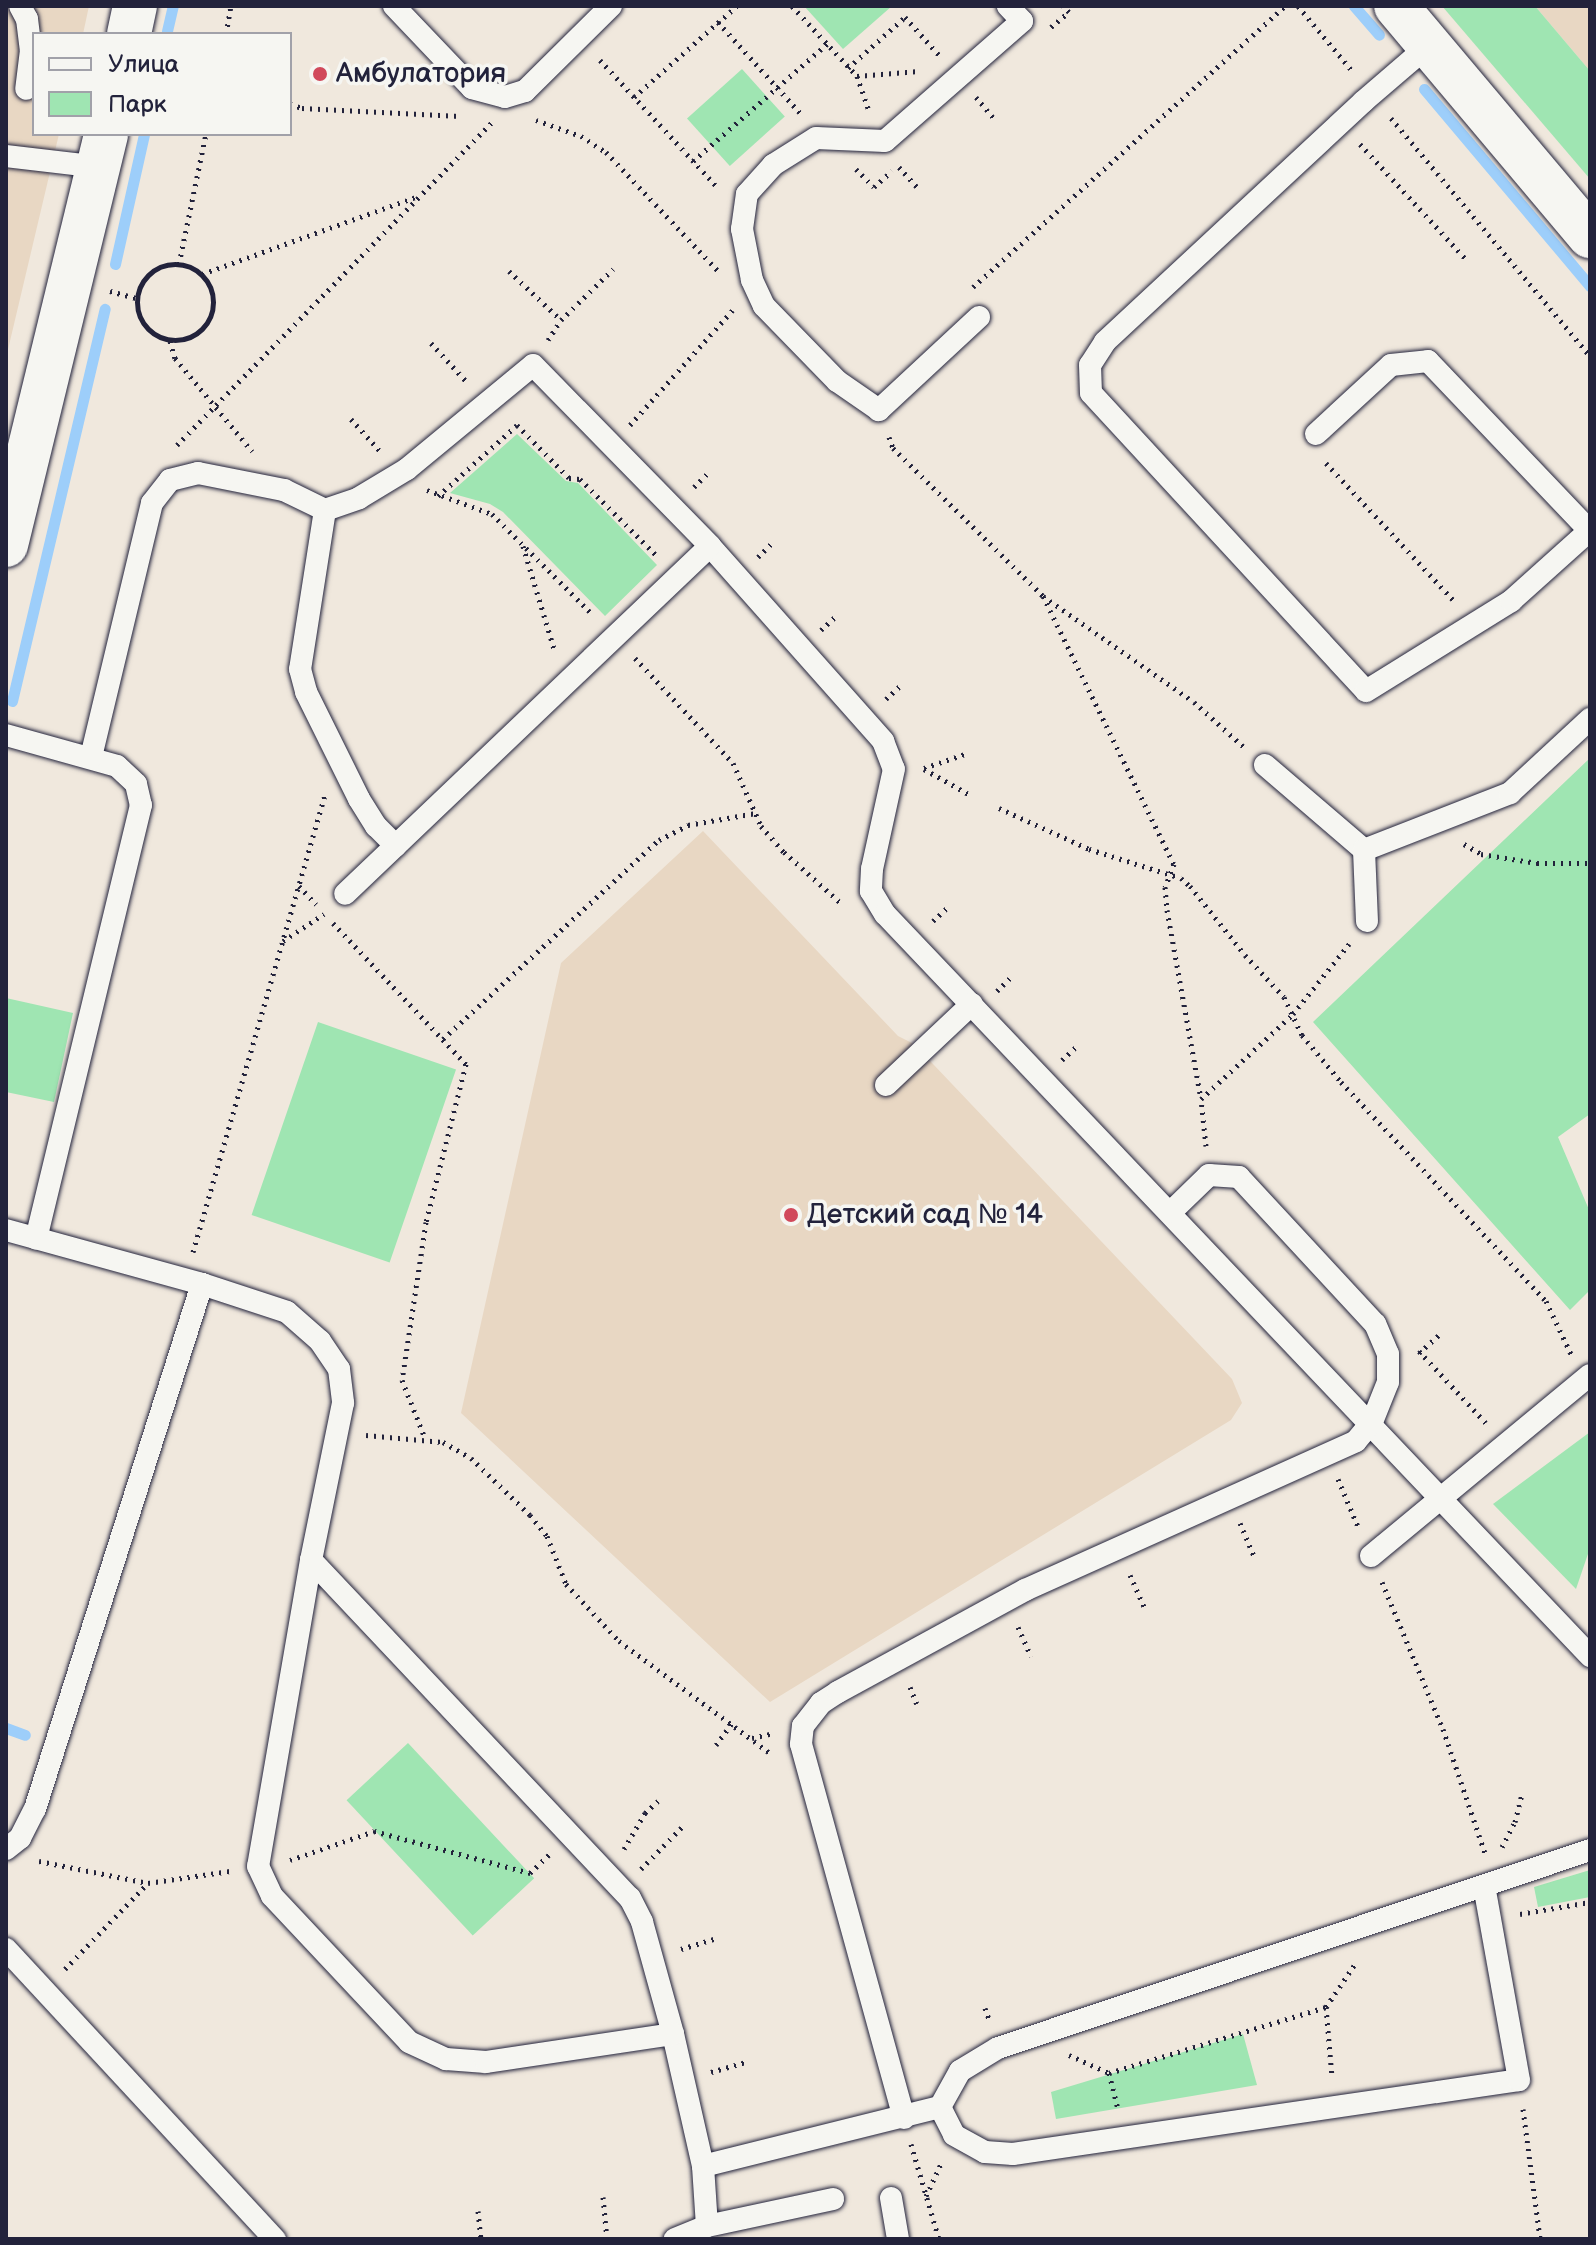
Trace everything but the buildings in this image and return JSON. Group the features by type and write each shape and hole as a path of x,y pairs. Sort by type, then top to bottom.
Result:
{"street":[{"path":"129,32 135,6"},
{"path":"1396,6 1590,236"},
{"path":"6,545 102,150"}],"lane":[{"path":"20,6 27,19 31,50 26,89"},
{"path":"394,6 472,88 505,97 525,91 611,6"},
{"path":"979,317 879,410 837,381 764,306 752,280 742,229 747,194 773,165 816,138 885,141 1022,21 1008,6"},
{"path":"1317,444 1391,365 1428,361 1590,530 1511,601 1366,691 1091,393 1090,365 1105,342 1371,94 1429,45"},
{"path":"6,156 102,150"},
{"path":"91,757 152,503 170,480 198,473 284,490 325,510 359,498 404,471 533,365 710,546 883,741 894,769 872,869 871,891 885,914 1372,1422 1590,1656"},
{"path":"325,510 300,669 306,692 376,826 396,846"},
{"path":"345,894 710,546"},
{"path":"1364,850 1510,793 1590,719"},
{"path":"6,735 117,766 136,784 141,805 36,1238"},
{"path":"1265,765 1364,850 1367,921"},
{"path":"886,1085 972,1004"},
{"path":"904,2118 801,1744 803,1726 821,1703 838,1692 1025,1590 1356,1441 1372,1422 1388,1382 1388,1354 1375,1324 1239,1177 1209,1175 1171,1212"},
{"path":"6,1230 194,1282 287,1312 320,1341 339,1369 343,1403 311,1560 258,1866 272,1896 409,2042 446,2059 486,2062 673,2034"},
{"path":"6,1849 20,1838 35,1809 194,1282"},
{"path":"1371,1556 1587,1378"},
{"path":"311,1560 630,1898 642,1922 673,2034 703,2166 707,2226"},
{"path":"703,2166 940,2107 960,2071 998,2048 1384,1920 1492,1879 1590,1850"},
{"path":"940,2107 954,2135 985,2152 1013,2154 1519,2080 1490,1920 1492,1879"},
{"path":"6,1949 275,2239"},
{"path":"891,2198 898,2239"},
{"path":"675,2239 707,2226 833,2199"}],"path":[{"path":"226,32 231,6"},
{"path":"634,97 737,6"},
{"path":"792,6 857,76 874,140 920,190"},
{"path":"1045,33 1069,12 1063,6"},
{"path":"969,290 1285,6"},
{"path":"1298,6 1590,356"},
{"path":"848,68 905,17 941,58"},
{"path":"718,22 811,124 816,138"},
{"path":"693,161 827,44"},
{"path":"597,57 728,199"},
{"path":"964,106 987,86"},
{"path":"292,105 302,108 466,117"},
{"path":"542,108 531,119 581,136 606,152 728,281"},
{"path":"170,480 173,449 496,118 481,118"},
{"path":"1340,123 1465,258"},
{"path":"179,264 206,136"},
{"path":"847,161 874,187 909,156"},
{"path":"202,274 420,195"},
{"path":"179,264 202,274 211,291 213,310 205,327 189,338 170,341 152,333 139,318 136,298 143,279 159,266 179,264"},
{"path":"509,271 561,320 613,269"},
{"path":"98,288 136,298"},
{"path":"612,445 740,301"},
{"path":"170,341 175,358 284,490"},
{"path":"431,343 486,404"},
{"path":"879,410 893,448 1043,596 1194,702 1265,765"},
{"path":"351,419 429,493 492,514 615,637 733,763 761,826 784,852 844,906"},
{"path":"438,496 517,425 569,478 580,479 677,577"},
{"path":"1317,444 1475,624"},
{"path":"523,545 565,684"},
{"path":"1043,596 1174,864 1168,873 1167,910 1201,1099 1209,1175"},
{"path":"194,1282 283,941 337,753"},
{"path":"894,769 924,768 968,753"},
{"path":"924,768 972,796"},
{"path":"999,808 1089,849 1181,878 1205,902 1245,955 1284,997 1302,1035 1341,1082 1546,1301 1587,1378"},
{"path":"443,1039 659,840 688,825 756,813"},
{"path":"1429,823 1481,854 1537,863 1590,863"},
{"path":"299,886 466,1064 426,1222 402,1380 425,1438"},
{"path":"283,941 324,914 345,894"},
{"path":"1201,1099 1293,1014 1367,921"},
{"path":"338,1433 425,1438 443,1442 471,1458 504,1488 547,1536 566,1584 583,1605 619,1641 670,1682 732,1723 716,1745"},
{"path":"1328,1456 1443,1729 1492,1879 1525,1913"},
{"path":"1492,1879 1515,1822 1522,1793"},
{"path":"617,1862 645,1813 658,1801"},
{"path":"632,1878 682,1827"},
{"path":"374,1831 530,1873 571,1835"},
{"path":"31,1859 148,1883 58,1977"},
{"path":"1490,1920 1590,1902"},
{"path":"1332,2074 1326,2007 1384,1920"},
{"path":"669,1953 717,1938"},
{"path":"1028,2038 1109,2073 1326,2007"},
{"path":"699,2075 745,2062"},
{"path":"1109,2073 1118,2109"},
{"path":"1519,2080 1540,2239"},
{"path":"904,2118 939,2239"},
{"path":"603,2197 607,2239"},
{"path":"478,2211 481,2239"}],"shaded area":[{"path":"6,6 89,6 83,32 32,32 32,136 59,136 6,358"},
{"path":"1535,6 1590,6 1590,71"},
{"name":"Детский сад № 14","path":"703,831 898,1036 914,1044 1232,1379 1242,1403 1231,1420 770,1702 461,1413 561,963"}],"green space":[{"path":"804,6 892,6 843,49"},
{"path":"1442,6 1535,6 1590,71 1590,179"},
{"path":"742,69 785,117 730,166 687,119"},
{"path":"517,434 566,481 578,483 657,565 605,616 503,512 490,504 450,493"},
{"path":"1590,758 1590,1114 1558,1137 1590,1212 1590,1290 1570,1310 1313,1022"},
{"path":"6,998 73,1013 54,1102 6,1092"},
{"path":"318,1022 456,1070 390,1262 252,1215"},
{"path":"1590,1432 1590,1548 1576,1589 1493,1504"},
{"path":"408,1743 534,1878 473,1936 347,1800"},
{"path":"1590,1870 1590,1897 1538,1907 1534,1887"},
{"path":"1243,2034 1257,2085 1056,2119 1051,2092"}],"waterway":[{"path":"167,31 173,6"},
{"path":"1354,6 1379,35"},
{"path":"1424,89 1590,286"},
{"path":"115,264 144,136"},
{"path":"12,701 105,309"},
{"path":"6,1728 25,1735"}],"place":[{"name":"Амбулатория","path":"320,74"},
{"name":"Детский сад № 14","path":"791,1215"}]}
